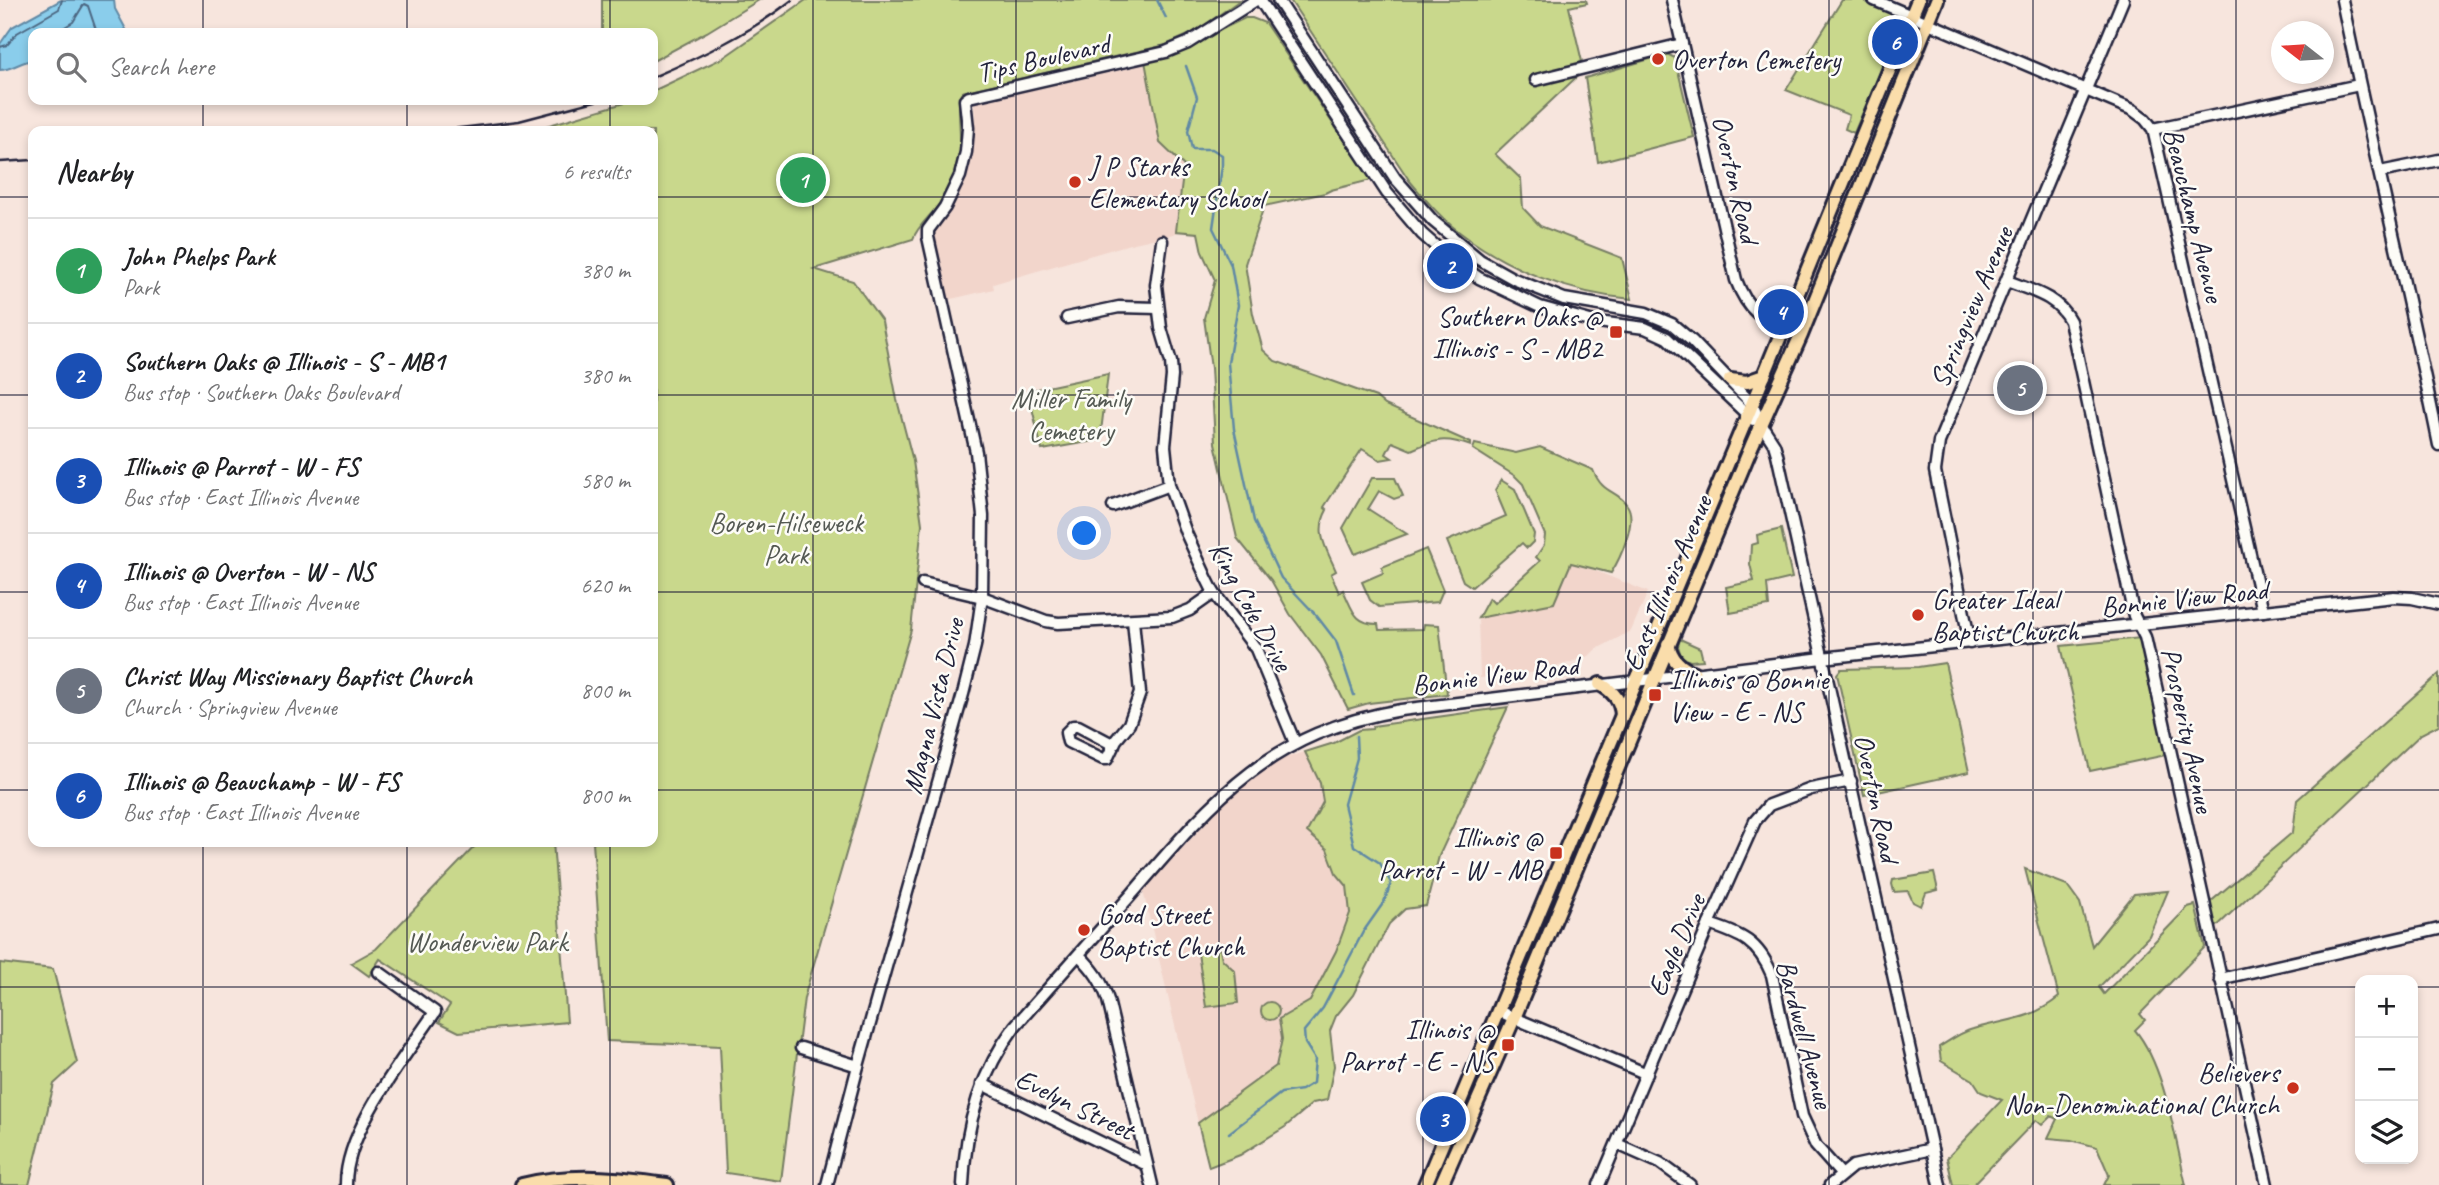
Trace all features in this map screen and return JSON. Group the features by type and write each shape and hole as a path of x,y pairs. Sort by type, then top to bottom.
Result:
{"main road":[{"name":"East Illinois Avenue","path":"1425,1185 1764,376 1918,0"},
{"name":"East Illinois Avenue","path":"1443,1180 1514,1018 1760,424 1801,335 1937,0"},
{"path":"1730,380 1747,382 1764,376"},
{"path":"1698,531 1712,538"},
{"path":"1668,644 1674,660 1694,673"},
{"path":"1600,684 1616,696 1622,715"},
{"path":"1579,817 1594,823"},
{"path":"1525,946 1541,952"},
{"path":"1432,1171 1443,1180"},
{"path":"522,1185 561,1178 602,1178 667,1185"}],"street":[{"name":"Tips Boulevard","path":"928,230 945,207 960,176 968,128 964,104 969,97 1166,52 1188,43 1258,0"},
{"path":"1258,0 1387,193 1422,234 1451,258 1490,284 1540,307 1590,321 1651,330 1667,338 1747,416 1760,424"},
{"path":"1278,0 1395,178 1420,209 1461,246 1514,279 1564,299 1656,317 1680,330 1752,404"},
{"name":"Overton Road","path":"1672,0 1736,280 1751,309 1760,317 1801,335"},
{"name":"Beauchamp Avenue","path":"1874,0 2086,88 2133,110 2153,129 2263,611"},
{"name":"Springview Avenue","path":"1970,643 1935,471 1935,456 2123,0"},
{"path":"2342,0 2439,445"},
{"path":"1536,79 1682,44"},
{"path":"2153,129 2359,85"},
{"path":"2380,172 2439,160"},
{"name":"Magna Vista Drive","path":"827,1185 963,694 975,646 982,597 984,516 976,452 928,230"},
{"name":"King Cole Drive","path":"1162,241 1157,272 1158,308 1172,376 1165,446 1169,485 1186,533 1214,593 1256,649 1295,743"},
{"path":"1451,258 1461,246"},
{"name":"Prosperity Avenue","path":"2007,281 2055,301 2063,307 2070,321 2134,617 2145,637 2267,1185"},
{"path":"1067,318 1119,307 1158,308"},
{"path":"1651,330 1656,317"},
{"name":"Overton Road","path":"1752,404 1777,454 1940,1185"},
{"path":"1113,506 1169,485"},
{"path":"923,583 982,597 1058,623 1133,620 1182,614 1214,593"},
{"name":"Bonnie View Road","path":"963,1185 969,1127 982,1084 995,1056 1015,1026 1178,840 1234,783 1261,763 1321,731 1380,714 1600,684 1822,658 2394,597 2412,597 2439,604"},
{"path":"1114,745 1078,726 1073,726 1066,733 1068,742 1107,759 1129,724 1140,694 1133,620"},
{"name":"Eagle Drive","path":"1599,1185 1709,924 1761,813 1769,805 1811,789 1851,781"},
{"name":"Bardwell Avenue","path":"1709,924 1741,935 1765,958 1772,975 1802,1116 1816,1146 1841,1174"},
{"path":"2220,979 2439,929"},
{"path":"1079,955 1095,971 1106,992 1152,1185"},
{"path":"345,1185 359,1130 435,1012 379,972"},
{"path":"1498,1011 1647,1074"},
{"path":"801,1048 858,1066"},
{"name":"Evelyn Street","path":"982,1084 1147,1165"},
{"path":"1617,1144 1660,1163 1690,1185"},
{"path":"1830,1185 1841,1174 1862,1163 1932,1149"}],"shaded area":[{"name":"J P Starks Elementary School","path":"1170,59 1206,221 1170,235 993,284 994,289 947,300 932,236 960,191 973,155 974,103"},
{"path":"1571,563 1648,592 1631,631 1589,656 1541,672 1480,678 1478,618 1554,603"},
{"path":"1305,752 1320,783 1323,802 1307,832 1327,848 1336,873 1347,886 1350,913 1336,951 1310,1001 1279,1019 1282,1039 1276,1066 1198,1123 1143,891 1242,783 1282,759"}],"green space":[{"path":"602,0 759,0 658,58 658,28 602,28"},
{"name":"Boren-Hilseweck Park","path":"806,0 1240,0 1195,32 1166,45 962,92 959,104 960,151 952,182 943,199 913,239 814,269 853,281 882,321 897,400 913,461 922,524 911,630 804,998 781,1181 726,1173 720,1046 607,1041 593,847 658,847 658,126 546,126 617,105 658,105 658,89 723,58"},
{"path":"1290,0 1586,0 1587,3 1569,7 1584,70 1495,154 1521,179 1523,208 1540,226 1622,258 1632,299 1586,292 1540,277 1497,257 1451,225 1409,180"},
{"path":"1842,0 1862,0 1903,19 1854,133 1845,129 1849,115 1786,90"},
{"path":"1245,18 1265,23 1371,180 1264,206 1245,264 1253,314 1263,350 1275,361 1376,397 1385,405 1471,443 1471,446 1441,440 1411,450 1392,442 1386,454 1392,458 1380,460 1362,449 1324,507 1327,510 1322,526 1323,541 1336,571 1331,574 1339,593 1343,590 1359,619 1378,624 1379,630 1423,629 1424,624 1439,625 1447,694 1369,703 1348,709 1321,655 1290,614 1271,580 1237,538 1215,443 1211,368 1204,318 1215,280 1202,252 1198,233 1176,231 1184,166 1160,143 1145,61 1175,52"},
{"path":"1667,54 1675,58 1694,137 1598,162 1585,78"},
{"name":"Miller Family Cemetery","path":"1108,374 1100,440 1042,450 1028,391"},
{"path":"1475,444 1516,453 1540,447 1593,470 1601,484 1623,500 1630,512 1626,539 1611,573 1571,563 1554,603 1478,618 1489,598 1494,603 1540,561 1536,557 1544,545 1545,535 1523,484 1473,449"},
{"path":"1372,478 1395,478 1403,496 1394,499 1379,491 1368,509 1407,534 1355,554 1343,528"},
{"path":"1501,480 1515,489 1534,534 1533,542 1527,548 1522,543 1472,587 1463,581 1447,541 1506,516 1495,490"},
{"path":"1781,529 1792,578 1767,584 1769,606 1730,613 1726,587 1754,581 1750,564 1751,545 1758,543 1757,535"},
{"path":"1426,549 1443,590 1438,602 1379,607 1370,600 1362,582 1383,573 1382,567"},
{"path":"2141,638 2166,755 2090,771 2061,646"},
{"path":"1680,639 1700,648 1703,660 1690,661 1681,656 1678,646"},
{"path":"1945,663 1969,772 1864,795 1837,674 1841,669 1918,667"},
{"path":"2439,674 2439,725 2421,734 2213,930 2208,904 2293,832 2297,800"},
{"path":"1508,707 1439,856 1426,906 1405,909 1389,924 1353,995 1336,1016 1330,1031 1334,1066 1327,1100 1313,1103 1285,1127 1240,1155 1209,1167 1198,1123 1276,1066 1282,1039 1279,1019 1310,1001 1336,951 1350,913 1347,886 1336,873 1327,849 1307,832 1323,802 1320,783 1305,752 1334,743 1359,730 1372,729 1373,726"},
{"name":"Wonderview Park","path":"474,847 553,847 567,1022 459,1032 439,1022 450,1005 380,959 369,976 351,963 376,949"},
{"path":"2025,869 2067,885 2080,903 2092,946 2134,894 2168,891 2149,936 2099,987 2104,994 2188,907 2195,905 2205,947 2140,1014 2145,1020 2135,1030 2154,1063 2161,1083 2186,1185 2104,1185 2109,1175 2097,1147 2071,1140 2048,1138 2057,1119 2051,1116 2042,1125 2036,1120 1973,1185 1953,1185 1947,1158 2002,1100 1981,1092 1973,1080 1941,1061 1939,1047 1969,1030 2038,1011 2059,997"},
{"path":"1934,873 1938,890 1926,893 1921,906 1913,902 1908,891 1894,892 1893,880"},
{"path":"1220,949 1222,959 1235,971 1238,1003 1206,1007 1198,953"},
{"path":"0,963 53,969 77,1063 54,1084 29,1185 0,1185"},
{"path":"1266,1002 1274,1002 1279,1011 1277,1018 1266,1020 1261,1015 1261,1007"}],"water":[{"path":"61,0 114,0 115,9 125,28 28,28 28,61 0,70 0,44 12,27"}],"waterway":[{"path":"1157,0 1166,18"},
{"path":"1186,66 1197,97 1188,131 1192,149 1212,149 1222,155 1213,228 1231,265 1238,305 1228,363 1234,429 1254,521 1281,578 1336,641 1354,695"},
{"path":"1229,1133 1281,1093 1301,1090 1313,1083 1315,1059 1305,1043 1304,1031 1323,1008 1363,932 1384,902 1391,883 1380,863 1354,846 1344,804 1357,758 1356,736"}],"railway":[{"path":"658,75 725,43 792,0"},
{"path":"477,126 519,121 580,105"},
{"path":"0,162 28,160"}],"place":[{"name":"Illinois @ Beauchamp - W - FS","path":"1895,42"},
{"name":"Overton Cemetery","path":"1658,59"},
{"name":"John Phelps Park","path":"803,180"},
{"name":"J P Starks Elementary School","path":"1075,182"},
{"name":"Southern Oaks @ Illinois - S - MB1","path":"1450,266"},
{"name":"Illinois @ Overton - W - NS","path":"1781,312"},
{"name":"Southern Oaks @ Illinois - S - MB2","path":"1616,332"},
{"name":"Christ Way Missionary Baptist Church","path":"2020,388"},
{"name":"Greater Ideal Baptist Church","path":"1918,615"},
{"name":"Illinois @ Bonnie View - E - NS","path":"1655,695"},
{"name":"Illinois @ Parrot - W - MB","path":"1556,853"},
{"name":"Good Street Baptist Church","path":"1084,930"},
{"name":"Illinois @ Parrot - E - NS","path":"1508,1045"},
{"name":"Believers Non-Denominational Church","path":"2293,1088"},
{"name":"Illinois @ Parrot - W - FS","path":"1443,1119"}]}
